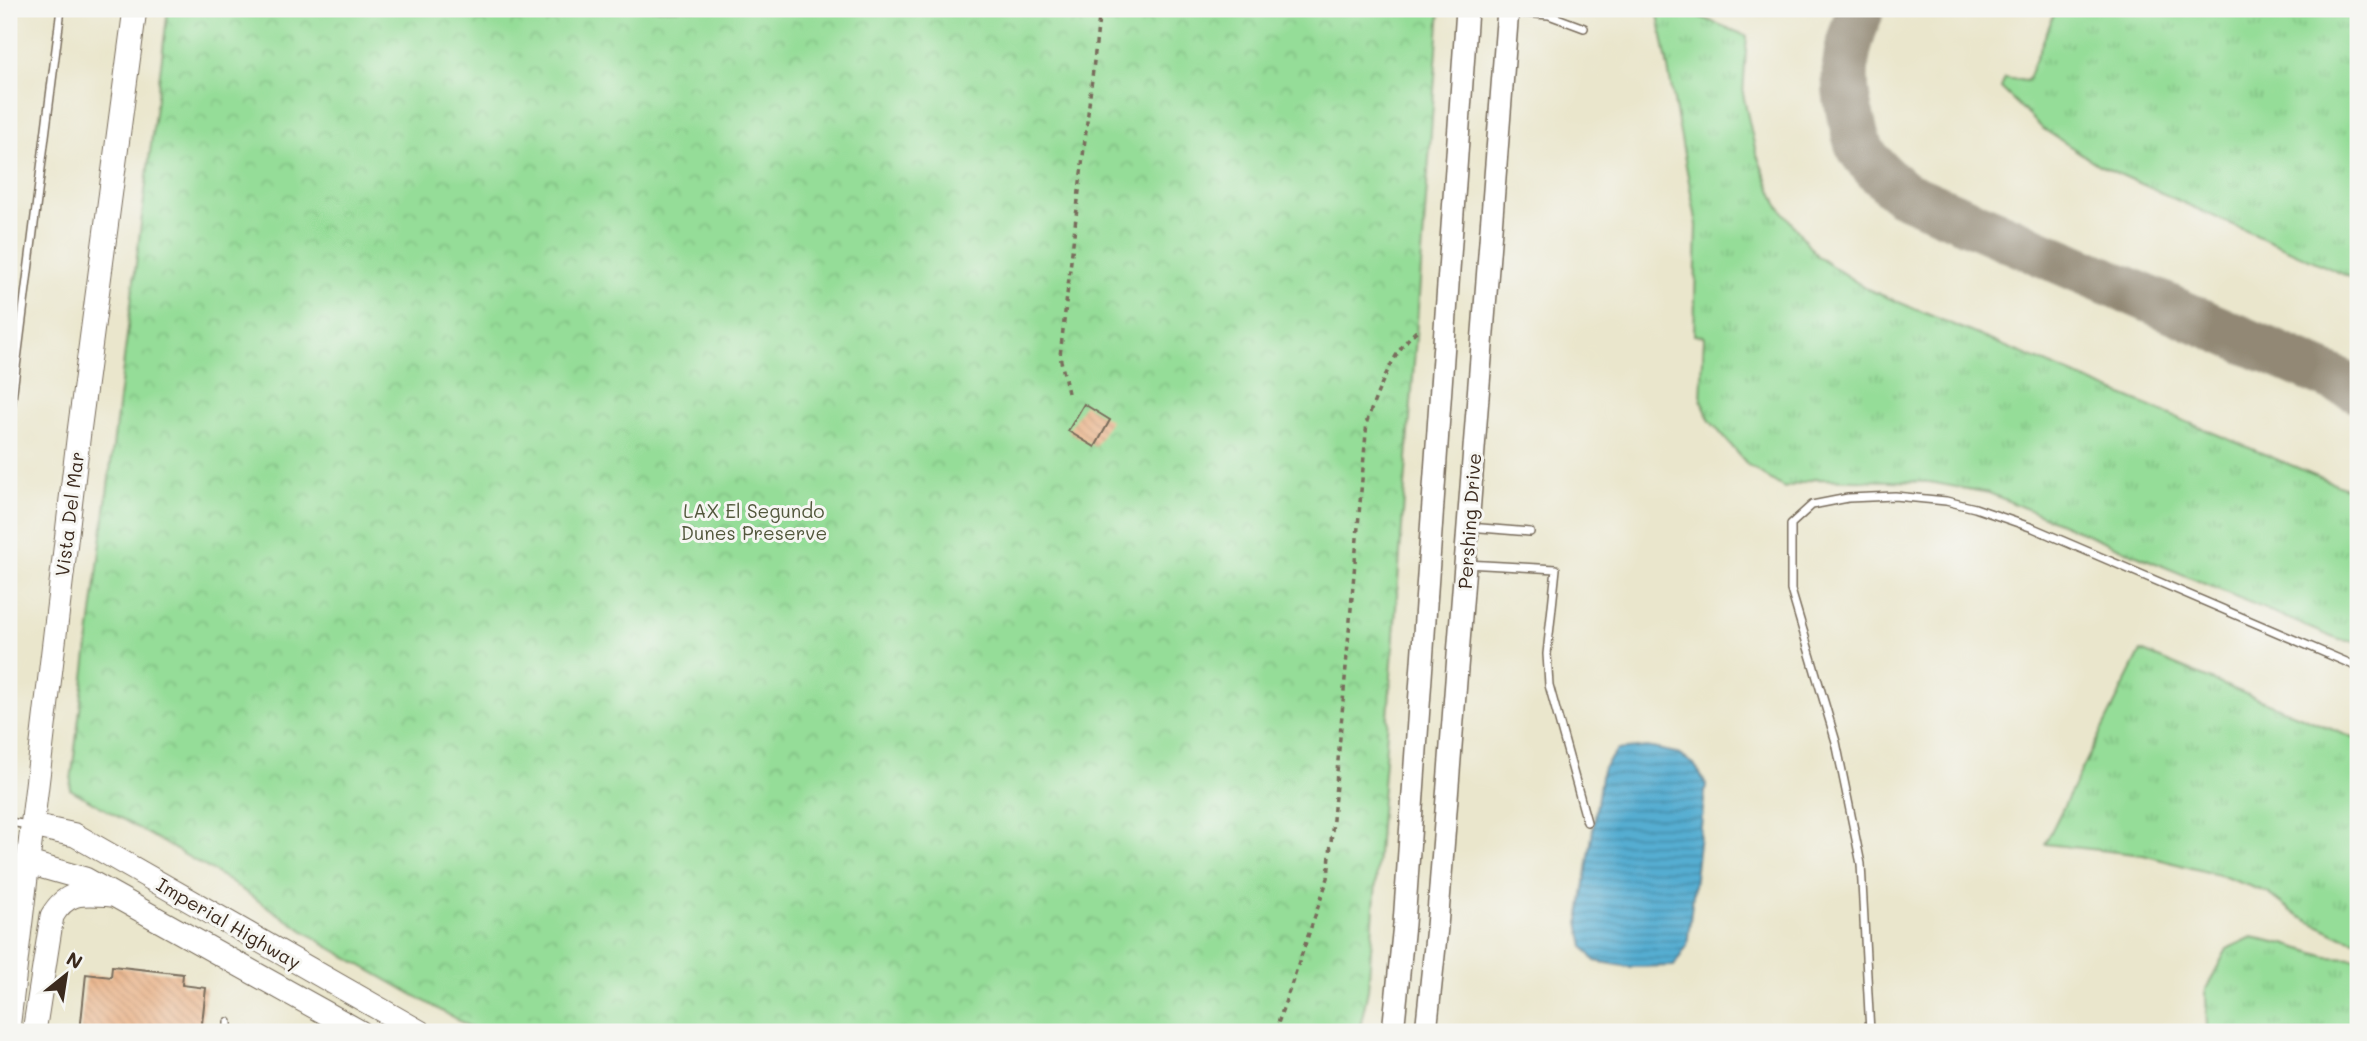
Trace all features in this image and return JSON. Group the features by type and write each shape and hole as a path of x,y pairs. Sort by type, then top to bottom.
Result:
{"main road":[{"name":"Vista Del Mar","path":"9,1021 19,862 33,826 78,444 135,9"},
{"name":"Pershing Drive","path":"1393,1032 1405,910 1467,9"},
{"name":"Pershing Drive","path":"1426,1032 1436,940 1508,10"},
{"name":"Imperial Highway","path":"33,826 75,835 420,1032"},
{"name":"Imperial Highway","path":"19,862 69,873 115,895 360,1032"},
{"path":"34,1032 52,916 59,905 71,896 87,893 115,895"}],"lane":[{"path":"9,423 61,9"},
{"path":"1467,9 1549,15 1584,28"},
{"path":"1870,1032 1861,864 1836,742 1791,590 1791,524 1812,505 1848,498 1895,496 1946,501 1975,508 2033,528 2358,667"},
{"path":"1468,527 1530,532"},
{"path":"1465,564 1556,569 1547,654 1549,685 1587,822"},
{"path":"9,821 33,826"},
{"path":"228,1032 229,1022"}],"path":[{"path":"1068,393 1060,356 1100,9"},
{"path":"1276,1032 1328,878 1367,421 1379,388 1402,349 1418,330"}],"green space":[{"name":"LAX El Segundo Dunes Preserve","path":"168,9 1440,9 1368,990 1359,1032 479,1032 327,946 218,874 70,789"},
{"path":"1657,9 1681,9 1747,36 1743,94 1756,153 1777,204 1818,257 1867,289 2358,493 2358,642 2339,640 1989,493 1929,482 1814,479 1784,488 1748,465 1710,421 1701,399 1704,336 1694,335 1697,225"},
{"path":"2056,9 2358,9 2358,281 2099,165 2042,128 2001,88 2005,78 2027,81"},
{"path":"2141,651 2358,740 2358,941 2338,935 2298,916 2268,893 2222,876 2143,855 2045,844"},
{"path":"2252,937 2327,957 2358,958 2358,1032 2207,1032 2206,989 2227,949"}],"water":[{"path":"1647,747 1676,753 1694,764 1706,784 1687,946 1674,966 1630,967 1595,961 1584,947 1579,922 1602,770 1617,750"}],"building":[{"path":"1084,404 1110,420 1095,447 1068,431"},
{"path":"112,966 183,974 182,985 206,988 201,1032 80,1032 86,974 111,977"}],"taxiway":[{"path":"1861,10 1851,38 1846,65 1848,107 1856,139 1866,158 1902,193 2358,389"}]}
